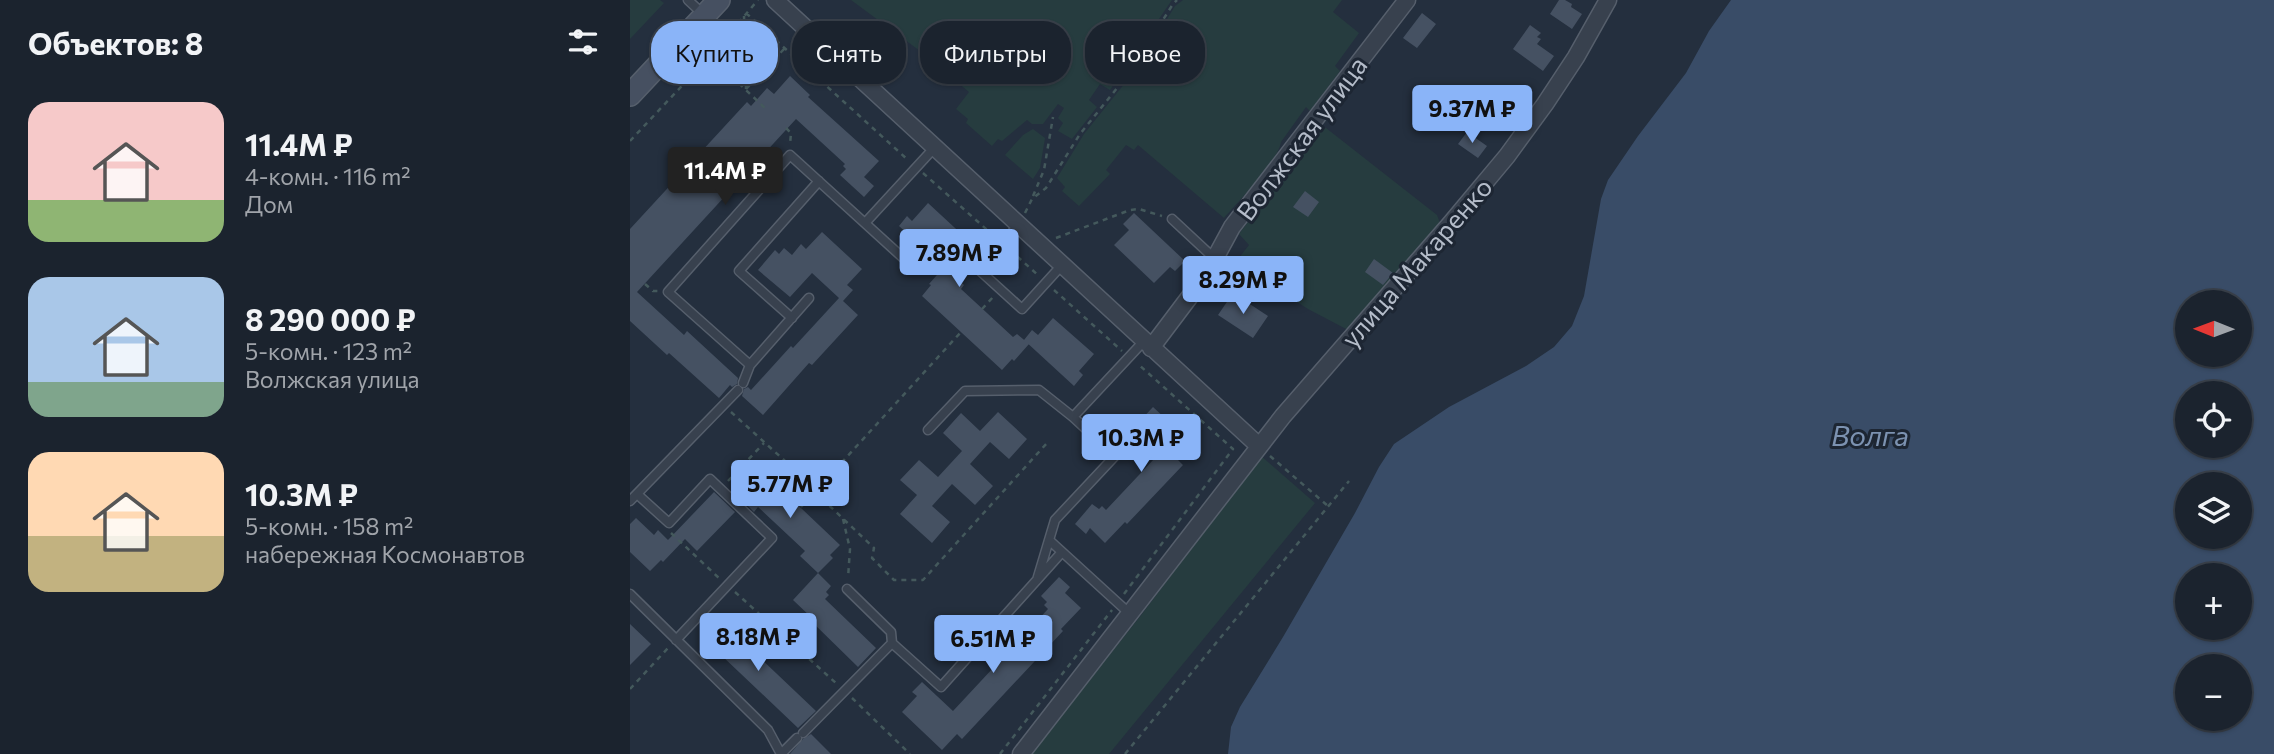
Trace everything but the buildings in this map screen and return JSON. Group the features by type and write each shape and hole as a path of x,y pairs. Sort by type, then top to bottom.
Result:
{"street":[{"path":"775,0 1259,446"},
{"name":"Волжская улица","path":"1148,345 1206,275 1232,228 1407,0"},
{"name":"улица Макаренко","path":"1021,754 1123,608 1507,156 1570,66 1608,0"},
{"path":"630,95 712,8"}],"lane":[{"path":"688,0 712,8"},
{"path":"865,223 934,147"},
{"path":"750,365 668,292 790,155 912,266"},
{"path":"792,318 739,271 819,181"},
{"path":"1172,219 1215,259"},
{"path":"1018,225 978,269 1022,309 1062,265"},
{"path":"630,501 741,386 750,365 809,298"},
{"path":"1073,417 1130,358 1148,345"},
{"path":"929,430 965,391 1039,390 1115,456 1055,520 1037,580"},
{"path":"637,494 669,523 710,479 772,538 676,640"},
{"path":"1049,540 1123,608"},
{"path":"847,589 891,632 892,643 941,687 1062,552"},
{"path":"630,594 768,730 781,754 892,643"}],"path":[{"path":"740,21 758,0"},
{"path":"1032,200 1046,188 1080,134 1130,72 1177,0"},
{"path":"745,15 1233,449 1123,608 1000,754"},
{"path":"745,15 746,89"},
{"path":"746,89 784,49"},
{"path":"631,138 683,84"},
{"path":"741,84 768,110"},
{"path":"1018,225 1044,170 1053,117"},
{"path":"786,128 791,133 790,155"},
{"path":"1039,244 1130,210 1139,209 1172,219"},
{"path":"645,284 653,291 668,292"},
{"path":"982,309 1000,289"},
{"path":"801,507 961,332"},
{"path":"723,405 874,548 872,558 894,580 923,580 1048,443"},
{"path":"720,489 764,443"},
{"path":"1283,468 1328,506"},
{"path":"1125,754 1349,481"},
{"path":"843,519 850,549 847,589"},
{"path":"669,523 669,531 910,754"},
{"path":"630,689 676,640"}],"green space":[{"path":"630,0 660,0 664,3 630,39"},
{"path":"851,0 1172,0 1158,21 1085,21 1085,84 1100,84 1089,100 1097,107 1072,139 1058,131 1063,123 1058,118 1064,108 1058,104 1043,124 1032,124 1027,120 992,146 966,123 968,119 956,109 969,92 959,84 1071,84 1071,21 920,21 920,51 906,41 906,21 879,21"},
{"path":"1183,0 1342,0 1333,12 1359,33 1335,66 1340,71 1310,111 1306,107 1281,142 1273,160 1224,218 1138,145 1134,150 1126,145 1106,170 1110,174 1079,206 1062,191 1065,187 1057,178 1084,134 1124,84 1205,84 1205,21 1166,21 1175,6"},
{"path":"1100,84 1114,84 1110,90"},
{"path":"1326,128 1437,215 1440,223 1350,331 1264,281 1279,267 1266,258 1254,270 1238,259 1249,245 1239,234 1313,134"},
{"path":"1033,129 1045,138 1040,168 1033,179 1005,155 1023,135"},
{"path":"1261,456 1315,503 1109,754 1031,754 1142,614"}],"water":[{"name":"Волга","path":"1731,0 2274,0 2274,754 1228,754 1231,727 1240,707 1394,444 1449,407 1526,366 1554,347 1572,326 1584,296 1601,199 1608,180 1686,73 1709,31"}]}
